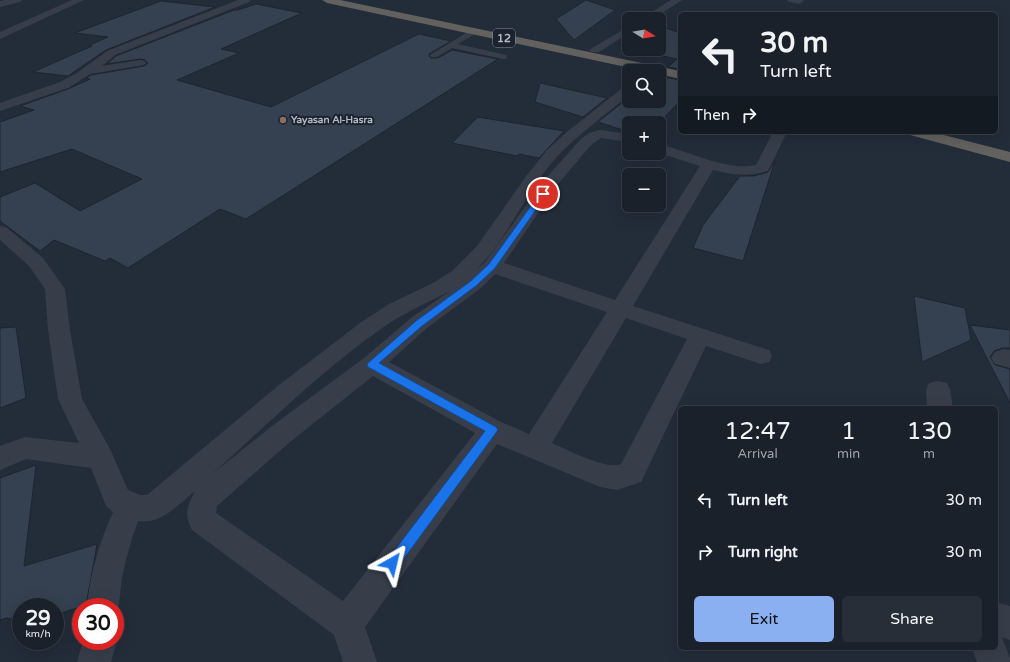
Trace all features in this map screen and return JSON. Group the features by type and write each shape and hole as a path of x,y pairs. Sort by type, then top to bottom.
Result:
{"highway":[{"name":"12","path":"327,0 481,35 622,64"},
{"name":"12","path":"351,0 481,35 595,50 678,68"},
{"name":"12","path":"666,73 678,75"},
{"path":"923,134 1010,157"},
{"path":"954,134 1010,148"}],"street":[{"path":"0,4 17,0"},
{"path":"0,36 79,0"},
{"path":"0,107 75,79 103,58 119,50 246,0"},
{"path":"657,12 677,0"},
{"path":"595,50 622,33"},
{"path":"85,72 140,63"},
{"path":"0,231 36,262 55,289 59,330 70,399 100,457 112,483 116,497 120,502 130,506 147,508 159,504 315,369 369,327 405,304 458,276 479,254 499,228 553,152 572,134 622,95"},
{"path":"360,662 347,624 202,520 201,509 206,497 281,434 372,364 419,324 474,283 492,266 552,181 586,142 594,136 600,134 622,137"},
{"path":"666,150 708,164 740,171 756,171 762,168 779,134"},
{"path":"535,448 708,164"},
{"path":"492,266 761,356"},
{"path":"372,364 492,430 600,475 617,478 631,473 700,335"},
{"path":"347,624 492,430"},
{"path":"0,458 25,448 100,457"},
{"path":"104,598 110,560 117,535 130,506"},
{"path":"998,619 1010,623"},
{"path":"94,662 97,650"},
{"path":"990,650 994,662"}],"lane":[{"path":"434,55 451,45 481,35"},
{"path":"463,49 481,35"},
{"path":"451,45 503,57"}],"building":[{"path":"586,0 615,10 574,40 556,19"},
{"path":"161,1 215,7 106,50 68,76 33,72 92,46 88,46 108,37 75,33"},
{"path":"256,4 302,13 221,49 239,53 177,80 271,107 419,34 451,41 429,54 431,58 438,58 452,50 498,59 246,219 220,209 128,268 110,258 105,261 54,240 40,251 0,221 0,197 35,183 80,211 142,179 72,149 0,172 0,122 34,110 20,106 68,89 90,79 86,78 91,75 144,66 148,63 145,60 140,59 107,64 116,56 234,10"},
{"path":"666,28 678,32 678,69 668,67 677,59 663,56 666,56"},
{"path":"666,77 678,80 678,103 666,116 622,116 622,130 598,122 622,103 622,108 666,108"},
{"path":"540,83 607,98 583,117 535,102"},
{"path":"478,117 564,131 539,158 519,154 517,156 452,143"},
{"path":"775,161 743,261 693,248 703,225 740,176 754,176 768,172"},
{"path":"914,296 965,308 971,340 922,362"},
{"path":"970,325 1010,330 1010,348 1002,348 994,351 990,357 995,365 1010,369 1010,403"},
{"path":"16,327 26,398 0,408 0,328"},
{"path":"36,465 24,566 97,544 87,598 72,598 72,610 64,612 64,598 12,598 12,619 6,618 0,620 0,478"}],"place":[{"name":"Yayasan Al-Hasra","path":"283,120"}],"route":[{"path":"392,563 492,430 372,364 445,303 474,283 492,266 543,194"}]}
